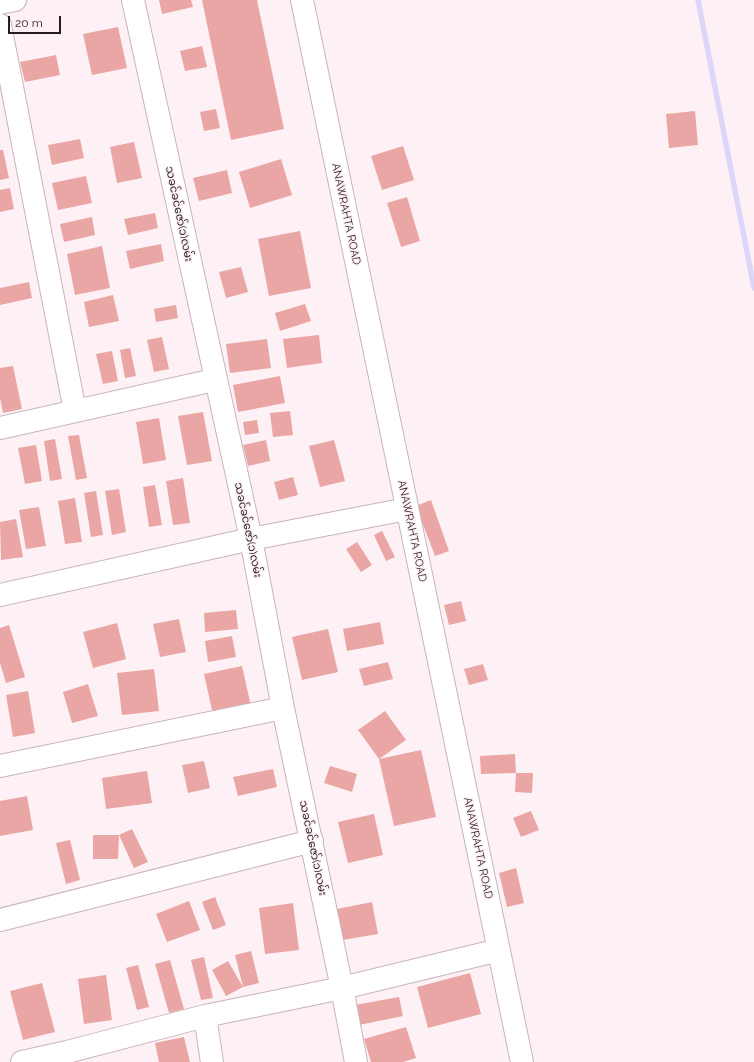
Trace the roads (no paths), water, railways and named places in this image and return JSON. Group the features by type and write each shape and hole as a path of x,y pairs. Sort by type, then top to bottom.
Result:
{"street":[{"path":"0,3 15,0"},
{"name":"သခင်ခင်ဇော်(၁)လမ်း","path":"133,0 214,380 251,539 283,708 312,840 356,1062"},
{"name":"ANAWRAHTA ROAD","path":"302,0 522,1062"},
{"path":"0,25 75,412"},
{"path":"0,428 214,380"},
{"path":"0,596 251,539 407,509"},
{"path":"0,766 283,708"},
{"path":"0,920 312,840"},
{"path":"22,1062 68,1057 205,1016 342,988 499,950"},
{"path":"205,1016 212,1062"}],"waterway":[{"path":"698,0 754,288"}]}
